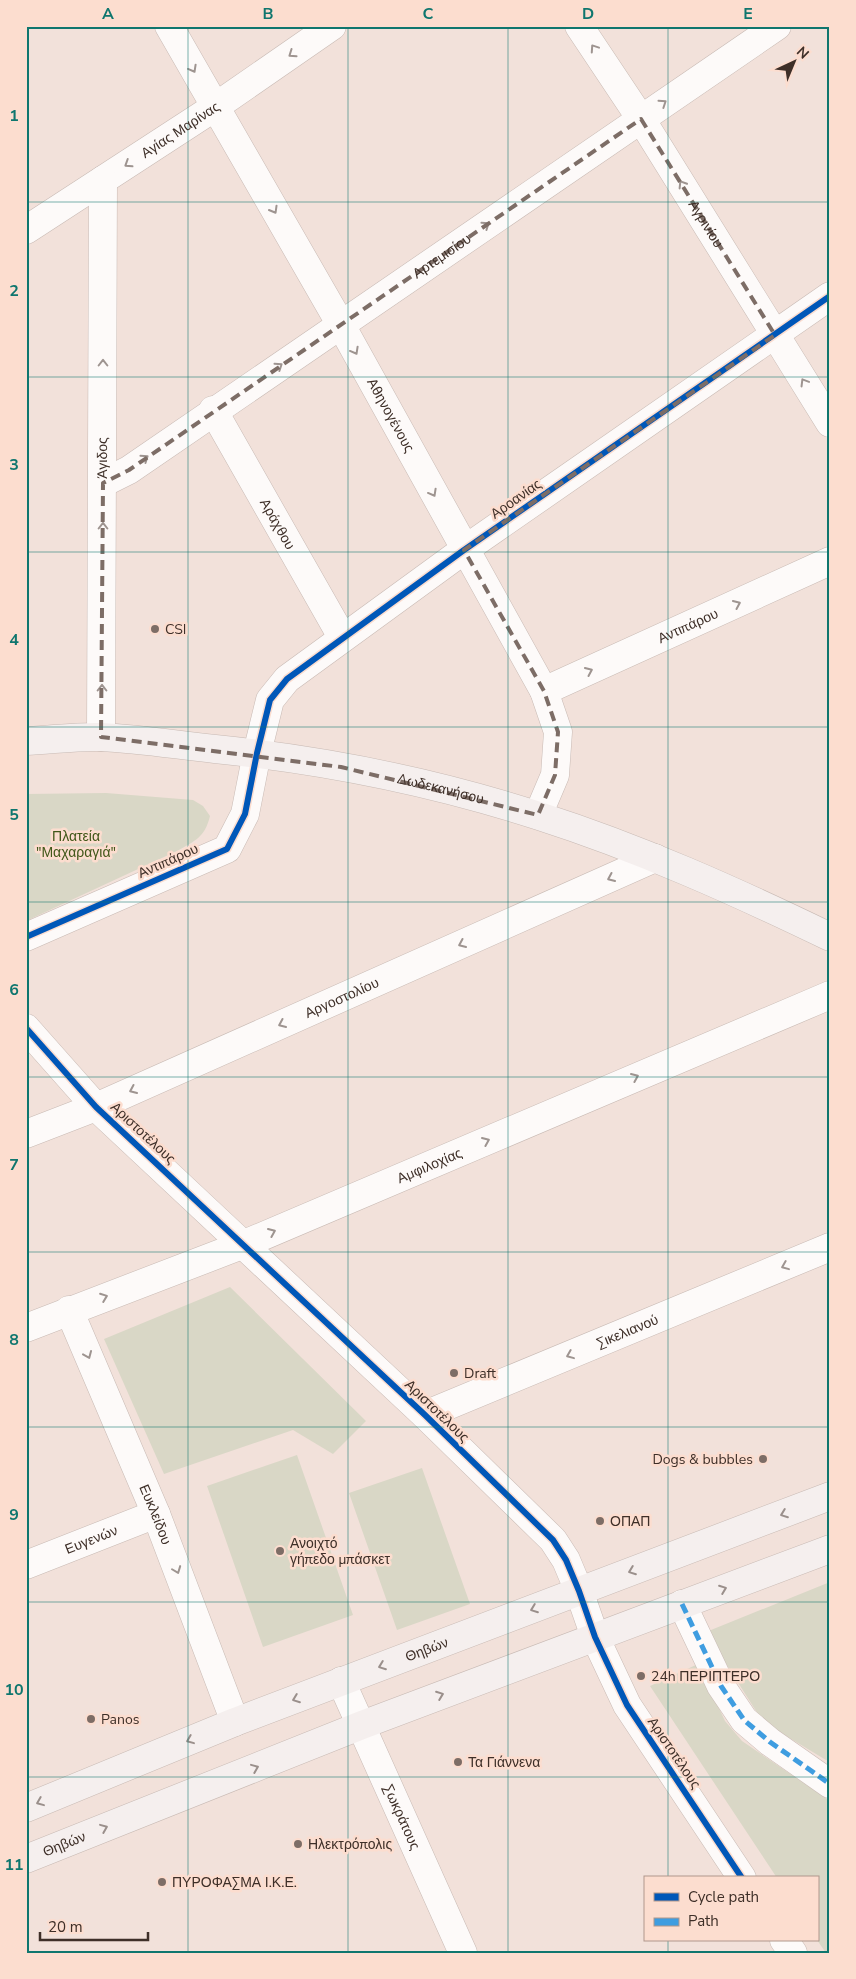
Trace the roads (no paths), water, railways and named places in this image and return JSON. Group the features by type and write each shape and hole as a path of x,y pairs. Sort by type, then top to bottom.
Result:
{"main road":[{"name":"Δωδεκανήσου","path":"26,741 101,737 257,753 405,780 538,815 655,858 762,904 830,937"},
{"name":"Θηβών","path":"26,1808 235,1722 830,1496"},
{"name":"Θηβών","path":"26,1859 362,1725 830,1549"}],"street":[{"name":"Αθηνογένους","path":"169,26 341,325 464,550 544,691 558,732 555,774 538,815"},
{"name":"Αγίας Μαρίνας","path":"26,230 215,107 332,26"},
{"name":"Αγρινίου","path":"579,26 641,118 830,424"},
{"name":"Αρτεμισίου","path":"103,483 129,470 213,410 341,325 777,26"},
{"name":"Άγιδος","path":"101,737 103,180"},
{"name":"Αροανίας","path":"257,753 270,700 287,679 342,637 464,550 830,296"},
{"name":"Αράχθου","path":"213,410 342,637"},
{"name":"Αντιπάρου","path":"544,691 830,561"},
{"name":"Αντιπάρου","path":"26,937 227,849 245,814 257,753"},
{"name":"Αργοστολίου","path":"26,1134 96,1107 655,858"},
{"name":"Αμφιλοχίας","path":"26,1328 242,1245 830,995"},
{"name":"Αριστοτέλους","path":"26,1028 96,1107 424,1415 553,1540 562,1552 579,1591 595,1637 628,1705 741,1876"},
{"name":"Σικελιανού","path":"424,1415 830,1248"},
{"name":"Ευκλείδου","path":"69,1310 156,1514 235,1722"},
{"name":"Ευγενών","path":"26,1565 156,1514"},
{"path":"682,1604 721,1686 744,1720 770,1742 830,1784"},
{"name":"Σωκράτους","path":"341,1681 463,1953"},
{"path":"785,1942 792,1953"}],"place":[{"name":"CSI","path":"155,629"},
{"name":"Draft","path":"454,1373"},
{"name":"Dogs & bubbles","path":"763,1459"},
{"name":"ΟΠΑΠ","path":"600,1521"},
{"name":"Ανοιχτό γήπεδο μπάσκετ","path":"280,1551"},
{"name":"24h ΠΕΡΙΠΤΕΡΟ","path":"641,1676"},
{"name":"Panos","path":"91,1719"},
{"name":"Τα Γιάννενα","path":"458,1762"},
{"name":"Ηλεκτρόπολις","path":"298,1844"},
{"name":"ΠΥΡΟΦΑΣΜΑ Ι.Κ.Ε.","path":"162,1882"}],"park label":[{"name":"Πλατεία \"Μαχαραγιά\"","path":"76,844"}]}
